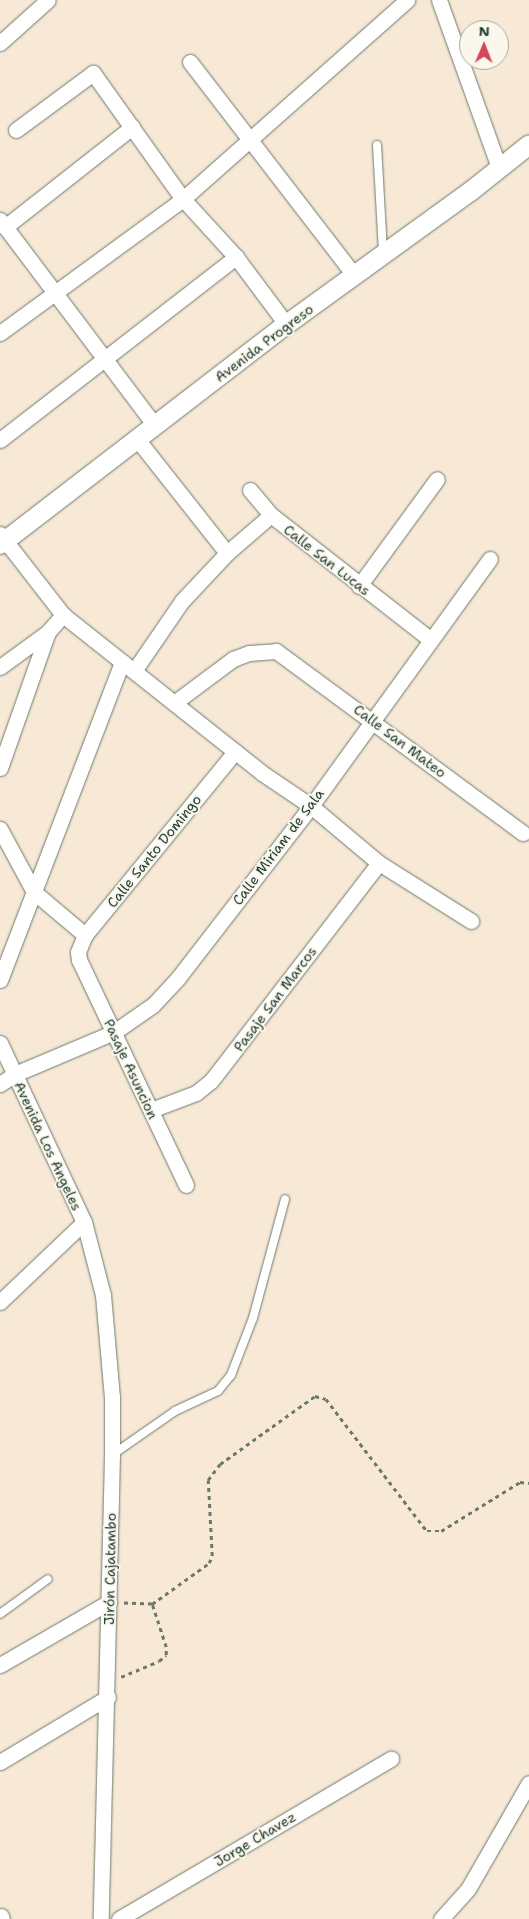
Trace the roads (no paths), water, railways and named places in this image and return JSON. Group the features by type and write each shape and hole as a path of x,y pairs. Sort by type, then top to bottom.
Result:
{"street":[{"path":"0,43 48,0"},
{"path":"0,333 183,199 250,142 408,0"},
{"path":"439,0 499,168"},
{"path":"190,62 355,276"},
{"path":"16,130 93,73 183,199 236,257 286,324"},
{"path":"132,127 3,224 56,291 155,426"},
{"name":"Avenida Progreso","path":"2,539 155,426 286,324 355,276 529,144"},
{"path":"0,440 236,257"},
{"path":"137,438 227,553"},
{"path":"359,586 437,479"},
{"path":"250,490 271,515"},
{"name":"Calle San Lucas","path":"0,980 34,892 128,667 182,601 227,553 271,515 359,586 431,640"},
{"path":"2,539 63,616 235,752 311,806 379,862 471,922"},
{"name":"Calle Miriam de Sala","path":"0,1084 15,1074 114,1032 153,1005 178,978 311,806 490,559"},
{"path":"0,667 48,632 63,616"},
{"path":"0,768 48,632"},
{"name":"Calle San Mateo","path":"174,703 233,659 249,653 276,651 373,720 523,833"},
{"name":"Calle Santo Domingo","path":"78,952 85,935 235,752"},
{"path":"0,829 34,892 85,935"},
{"name":"Pasaje San Marcos","path":"151,1110 196,1093 212,1081 379,862"},
{"name":"Pasaje Asuncion","path":"78,952 79,960 186,1185"},
{"name":"Avenida Los Angeles","path":"0,1043 84,1222"},
{"path":"0,1302 84,1222"},
{"name":"Jirón Cajatambo","path":"84,1222 103,1295 112,1397 110,1602 101,1919"},
{"path":"0,1665 110,1602"},
{"path":"0,1762 108,1690"},
{"name":"Jorge Chavez","path":"119,1919 391,1759"},
{"path":"442,1919 468,1889 528,1787"}],"lane":[{"path":"377,145 383,254"},
{"path":"112,1456 175,1411 218,1391 231,1375 253,1318 286,1199"},
{"path":"0,1614 48,1579"}]}
